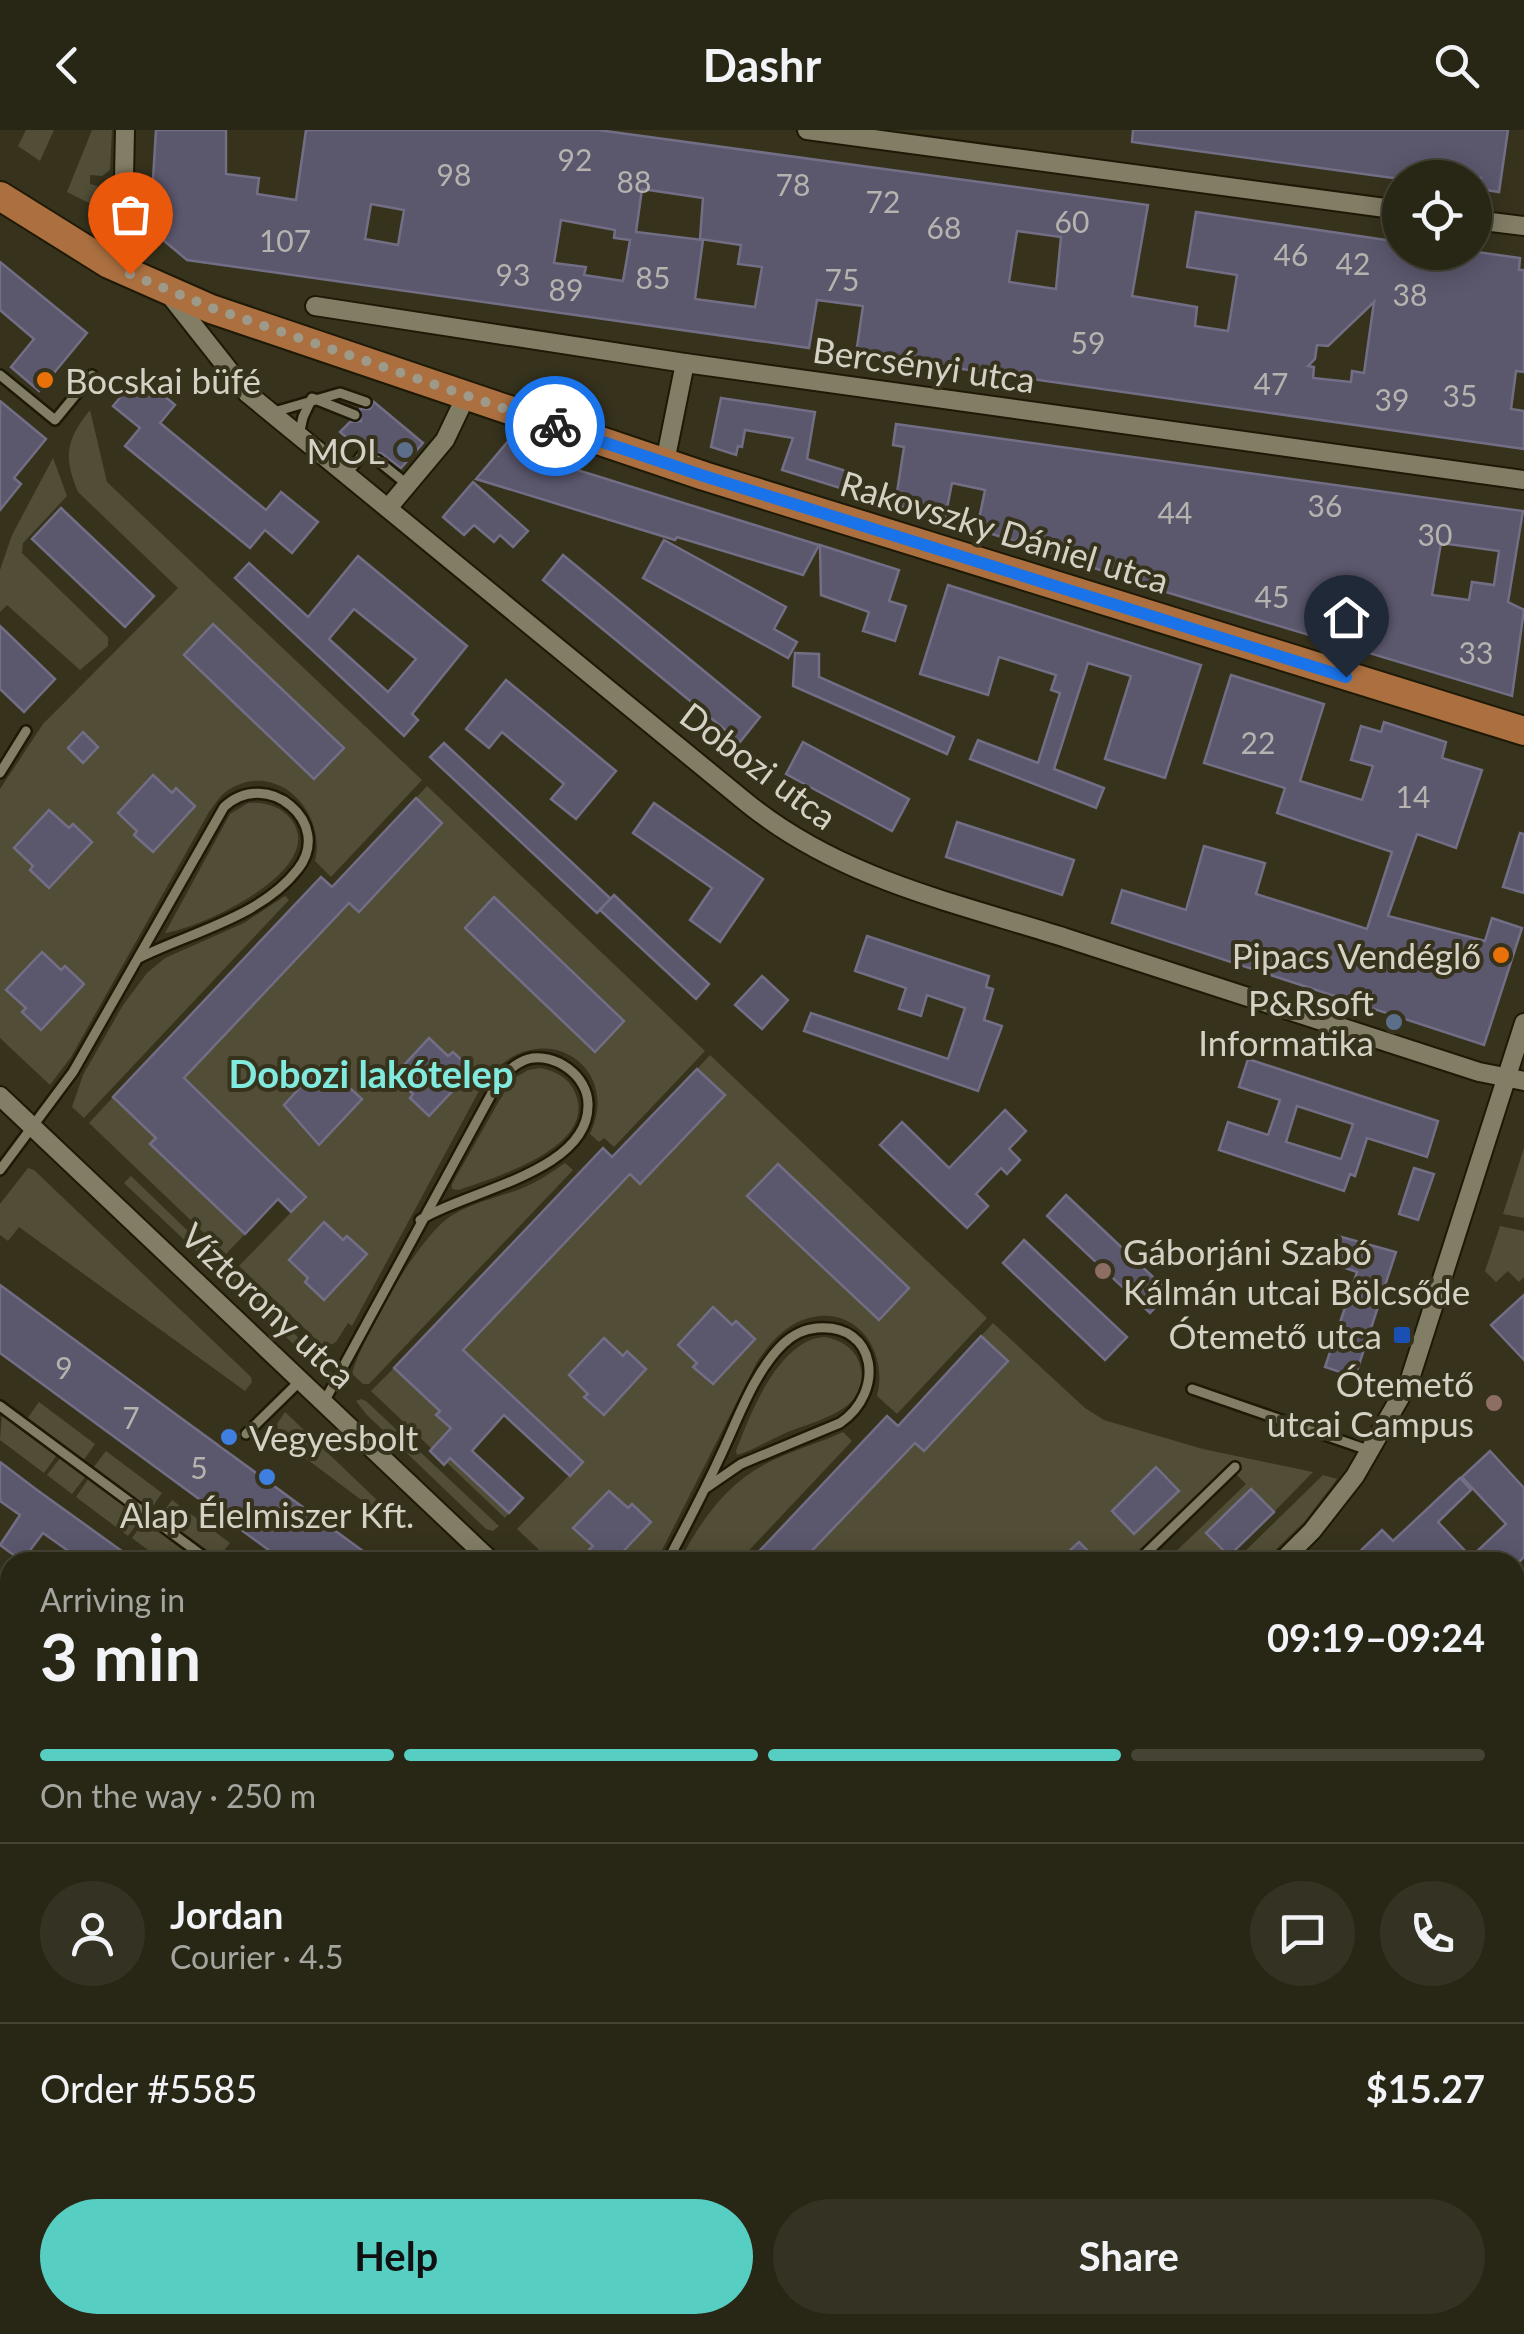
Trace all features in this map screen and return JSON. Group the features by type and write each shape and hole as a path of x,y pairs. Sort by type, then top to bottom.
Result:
{"main road":[{"name":"Rakovszky Dániel utca","path":"0,196 109,264 212,308 665,462 1524,731"}],"street":[{"path":"122,225 124,130"},
{"path":"807,130 1382,208"},
{"path":"1492,222 1524,226"},
{"name":"Dobozi utca","path":"164,289 236,380 271,412 762,815 823,855 855,870 1479,1072 1516,1079"},
{"name":"Bercsényi utca","path":"315,306 685,363 1524,480"},
{"path":"665,462 685,363"},
{"path":"388,508 445,440 466,396"},
{"path":"1290,1552 1312,1531 1371,1451 1396,1409 1421,1353 1516,1079 1524,1023"},
{"name":"Víztorony utca","path":"0,1096 482,1552"}],"lane":[{"path":"0,375 55,420 92,375"},
{"path":"271,412 340,393 366,402"},
{"path":"312,398 355,416"},
{"path":"299,435 312,398"},
{"path":"346,474 364,453"},
{"path":"378,460 408,484"},
{"path":"0,772 26,731"},
{"path":"0,1170 68,1080 224,807 244,794 256,792 290,804 305,825 308,850 290,878 264,899 233,916 139,958"},
{"path":"324,1402 420,1220 506,1072 516,1064 538,1058 559,1063 578,1078 588,1102 587,1115 584,1127 568,1148 519,1178 447,1204 420,1220"},
{"path":"672,1552 759,1378 783,1344 812,1328 829,1328 855,1340 869,1362 871,1377 853,1414 742,1464 706,1488"},
{"path":"246,1434 301,1380"},
{"path":"1192,1389 1371,1451"},
{"path":"0,1406 197,1552"},
{"path":"1147,1552 1235,1467"}],"shaded area":[{"path":"26,130 54,130 40,161 18,146"},
{"path":"92,130 112,130 110,170 102,176 90,175 90,184 108,189 109,213 67,192"},
{"path":"90,410 107,482 422,780 331,877 315,861 314,825 295,796 265,781 248,782 227,791 209,812 71,1057 50,1085 0,1038 0,789 43,724 178,588 78,492 69,449"},
{"path":"53,458 67,496 23,543 22,553 108,637 108,646 80,670 7,605 0,612 0,570 12,535"},
{"path":"427,786 705,1051 614,1147 604,1138 599,1142 590,1134 597,1108 594,1084 583,1066 566,1054 545,1049 522,1052 500,1066 479,1091 352,1326 348,1323 336,1342 325,1348 239,1266 305,1198 151,1144 245,1234 226,1254 89,1123 113,1097 140,1123 349,903 359,911 442,823 416,798"},
{"path":"248,803 271,806 290,818 298,837 293,856 278,875 231,908 165,933 230,814"},
{"path":"285,896 289,900 84,1118 72,1107 83,1075 123,1005 147,973 165,958 244,923"},
{"path":"710,1055 987,1318 897,1414 877,1396 877,1359 861,1331 832,1316 796,1323 774,1340 757,1362 661,1552 541,1552 517,1529 583,1461 480,1367 437,1415 474,1448 470,1450 509,1513 505,1518 446,1462 456,1452 442,1439 432,1449 371,1391 394,1368 422,1393 630,1175 641,1184 724,1095 697,1069"},
{"path":"540,1068 562,1076 576,1095 578,1114 571,1131 557,1145 516,1169 459,1190 452,1189 511,1080"},
{"path":"1524,1148 1524,1218 1503,1214"},
{"path":"565,1163 573,1170 369,1384 363,1384 352,1374 393,1288 438,1227 460,1211 525,1187"},
{"path":"28,1168 251,1377 245,1391 19,1227 8,1241 0,1235 0,1204"},
{"path":"131,1176 219,1264 210,1264 124,1183"},
{"path":"1500,1226 1524,1231 1524,1277 1519,1282 1508,1271 1496,1282 1485,1271"},
{"path":"231,1273 303,1342 303,1353 228,1283 226,1278"},
{"path":"993,1323 1085,1408 1104,1420 1203,1449 1313,1472 1274,1512 1251,1489 1230,1552 1175,1552 1246,1484 1237,1475 1242,1469 1234,1461 1138,1552 811,1552 915,1443 925,1450 1008,1362 981,1336"},
{"path":"825,1337 851,1349 860,1365 862,1380 851,1402 827,1417 737,1455 749,1418 780,1364 809,1341"},
{"path":"361,1399 499,1526 493,1531 486,1529 366,1414 356,1401"},
{"path":"39,1402 95,1444 83,1461 27,1419"},
{"path":"285,1412 403,1525 400,1529 280,1439 277,1424"},
{"path":"2,1413 57,1455 44,1473 0,1440"},
{"path":"843,1432 852,1441 747,1552 685,1552 719,1501 746,1476 778,1458"},
{"path":"106,1451 162,1493 150,1510 93,1468"},
{"path":"61,1457 86,1476 72,1494 47,1475"},
{"path":"1323,1475 1337,1479 1305,1521 1273,1552 1244,1552"},
{"path":"89,1478 142,1517 128,1536 76,1497"},
{"path":"172,1500 230,1543 223,1552 206,1552 160,1517"},
{"path":"145,1520 189,1552 151,1552 132,1538"}],"building":[{"path":"156,130 226,130 226,174 259,178 257,194 296,200 306,130 598,130 1148,205 1132,296 1197,307 1195,326 1228,331 1237,275 1187,267 1196,212 1382,239 1382,270 1492,270 1492,254 1520,258 1519,270 1524,270 1524,372 1516,371 1511,409 1524,411 1524,449 856,354 863,306 817,300 809,348 187,260 150,229","holes":["642,189 703,198 700,239 741,245 738,264 762,267 755,307 695,299 703,240 636,232","371,204 404,210 398,245 365,239","561,220 615,230 614,238 630,240 623,281 584,275 586,267 554,263","1017,231 1061,237 1056,289 1009,282","1374,302 1364,373 1352,371 1351,382 1313,378 1314,367 1308,366 1315,359 1317,345 1328,346"]},
{"path":"1133,130 1508,130 1499,192 1492,191 1492,160 1382,160 1382,176 1132,142"},
{"path":"0,262 87,333 39,391 11,367 34,339 0,310"},
{"path":"139,375 175,405 160,423 266,510 281,492 318,522 292,553 265,530 250,548 125,446 140,428 113,406"},
{"path":"721,398 815,412 807,459 859,475 853,492 782,470 793,438 745,430 736,455 711,447"},
{"path":"0,401 46,439 14,478 21,484 0,510"},
{"path":"374,402 423,443 401,468 381,453 372,454 368,446 358,447 340,432 350,422 361,421 360,409 370,409"},
{"path":"896,424 1523,511 1508,602 1524,610 1512,696 1166,592 977,529 985,490 952,483 945,518 895,505 904,447 893,445","holes":["1441,543 1499,551 1494,585 1472,582 1469,600 1432,595"]},
{"path":"510,439 529,455 819,545 803,575 476,479"},
{"path":"473,482 528,531 513,547 500,535 494,542 474,525 464,535 443,517"},
{"path":"61,508 154,596 125,627 32,539"},
{"path":"664,540 786,607 774,629 797,642 788,658 643,578"},
{"path":"820,545 899,570 889,601 906,606 895,641 863,631 869,612 821,595"},
{"path":"563,555 760,717 740,742 543,580"},
{"path":"358,556 467,646 412,714 418,720 404,736 235,578 249,563 308,617","holes":["354,609 416,659 388,692 329,639"]},
{"path":"948,585 1201,665 1165,778 1105,759 1131,676 1088,663 1054,769 1104,788 1096,808 970,759 978,740 1038,763 1060,693 1051,690 1056,675 999,657 988,695 920,674"},
{"path":"213,624 344,748 314,779 184,655"},
{"path":"0,626 55,679 24,712 0,689"},
{"path":"795,653 819,654 819,677 954,737 947,754 793,686"},
{"path":"1231,675 1324,704 1300,781 1362,800 1373,766 1351,760 1361,726 1381,732 1384,722 1446,742 1442,758 1482,770 1456,848 1417,834 1388,916 1485,941 1492,918 1522,928 1484,1045 1112,923 1122,890 1186,910 1204,846 1265,863 1256,894 1367,929 1392,852 1277,813 1285,788 1204,763"},
{"path":"506,680 616,771 576,819 551,799 564,784 502,732 489,748 466,729"},
{"path":"83,732 98,747 83,763 68,748"},
{"path":"803,742 909,799 892,831 786,774"},
{"path":"444,743 611,899 597,913 430,757"},
{"path":"153,775 172,793 176,788 195,806 153,852 118,813"},
{"path":"416,798 442,823 359,912 349,903 184,1078 306,1197 291,1212 278,1199 245,1234 150,1144 156,1138 113,1097 321,877 332,887"},
{"path":"654,803 763,879 720,942 690,920 712,888 633,833"},
{"path":"49,810 69,828 73,824 92,842 49,888 14,848"},
{"path":"957,822 1074,860 1062,895 946,857"},
{"path":"1520,833 1524,834 1524,893 1503,887"},
{"path":"614,895 709,984 696,999 600,910"},
{"path":"494,897 624,1021 595,1052 465,928"},
{"path":"867,936 989,976 986,987 993,989 984,1020 1002,1026 978,1091 804,1031 811,1013 948,1059 965,1008 927,995 921,1016 899,1009 906,988 855,971"},
{"path":"42,952 84,984 41,1030 22,1012 26,1008 6,990"},
{"path":"762,976 788,1000 762,1029 735,1005"},
{"path":"429,1038 448,1056 453,1052 472,1070 429,1116 394,1076"},
{"path":"1248,1059 1438,1121 1427,1157 1367,1138 1355,1176 1350,1174 1344,1191 1219,1150 1228,1122 1268,1135 1280,1100 1239,1087","holes":["1297,1106 1353,1124 1341,1159 1286,1142"]},
{"path":"319,1067 338,1085 342,1081 362,1099 319,1145 284,1105"},
{"path":"697,1069 725,1095 640,1184 630,1174 463,1350 583,1462 570,1476 504,1415 472,1451 523,1498 509,1513 450,1458 444,1465 430,1451 451,1428 436,1415 440,1411 394,1368 603,1148 612,1157"},
{"path":"1005,1110 1026,1131 1009,1149 1020,1160 1007,1174 1001,1168 976,1194 988,1206 967,1228 880,1145 902,1122 949,1168"},
{"path":"778,1164 909,1288 879,1320 747,1196"},
{"path":"1414,1168 1434,1174 1418,1220 1399,1214"},
{"path":"1066,1195 1169,1292 1150,1313 1047,1216"},
{"path":"324,1222 343,1240 347,1236 367,1254 324,1300 289,1260"},
{"path":"1338,1236 1396,1252 1355,1377 1325,1367 1357,1272 1330,1263"},
{"path":"1024,1240 1127,1337 1105,1360 1003,1263"},
{"path":"0,1285 364,1552 271,1552 0,1353"},
{"path":"1524,1295 1524,1360 1491,1325"},
{"path":"713,1307 755,1339 713,1384 693,1367 697,1363 678,1345"},
{"path":"981,1336 1008,1361 924,1451 915,1443 811,1552 758,1552 887,1416 898,1426"},
{"path":"604,1338 623,1356 627,1351 646,1369 604,1415 584,1397 588,1394 569,1375"},
{"path":"1490,1451 1524,1488 1524,1552 1476,1552 1506,1524 1462,1477"},
{"path":"0,1462 123,1552 70,1552 43,1533 29,1552 10,1552 0,1545 20,1515 0,1501"},
{"path":"1156,1467 1179,1491 1134,1534 1112,1511"},
{"path":"1460,1478 1471,1490 1438,1522 1466,1552 1359,1552 1382,1530 1393,1541"},
{"path":"1251,1489 1274,1512 1233,1552 1225,1552 1206,1533"},
{"path":"609,1491 628,1508 632,1504 651,1522 622,1552 591,1552 593,1546 573,1528"},
{"path":"1079,1542 1089,1552 1068,1552"}],"way so far":[{"path":"130,274 212,308 555,426"}],"place":[{"name":"Bocskai büfé","path":"45,380"},
{"name":"MOL","path":"405,450"},
{"name":"Pipacs Vendéglő","path":"1501,955"},
{"name":"P&Rsoft Informatika","path":"1394,1022"},
{"name":"Gáborjáni Szabó Kálmán utcai Bölcsőde","path":"1103,1271"},
{"name":"Ótemető utca","path":"1402,1335"},
{"name":"Ótemető utcai Campus","path":"1494,1403"},
{"name":"Vegyesbolt","path":"229,1437"},
{"name":"Alap Élelmiszer Kft.","path":"267,1477"}],"district":[{"name":"Dobozi lakótelep","path":"371,1073"}],"route":[{"path":"555,426 1346,677"}]}
